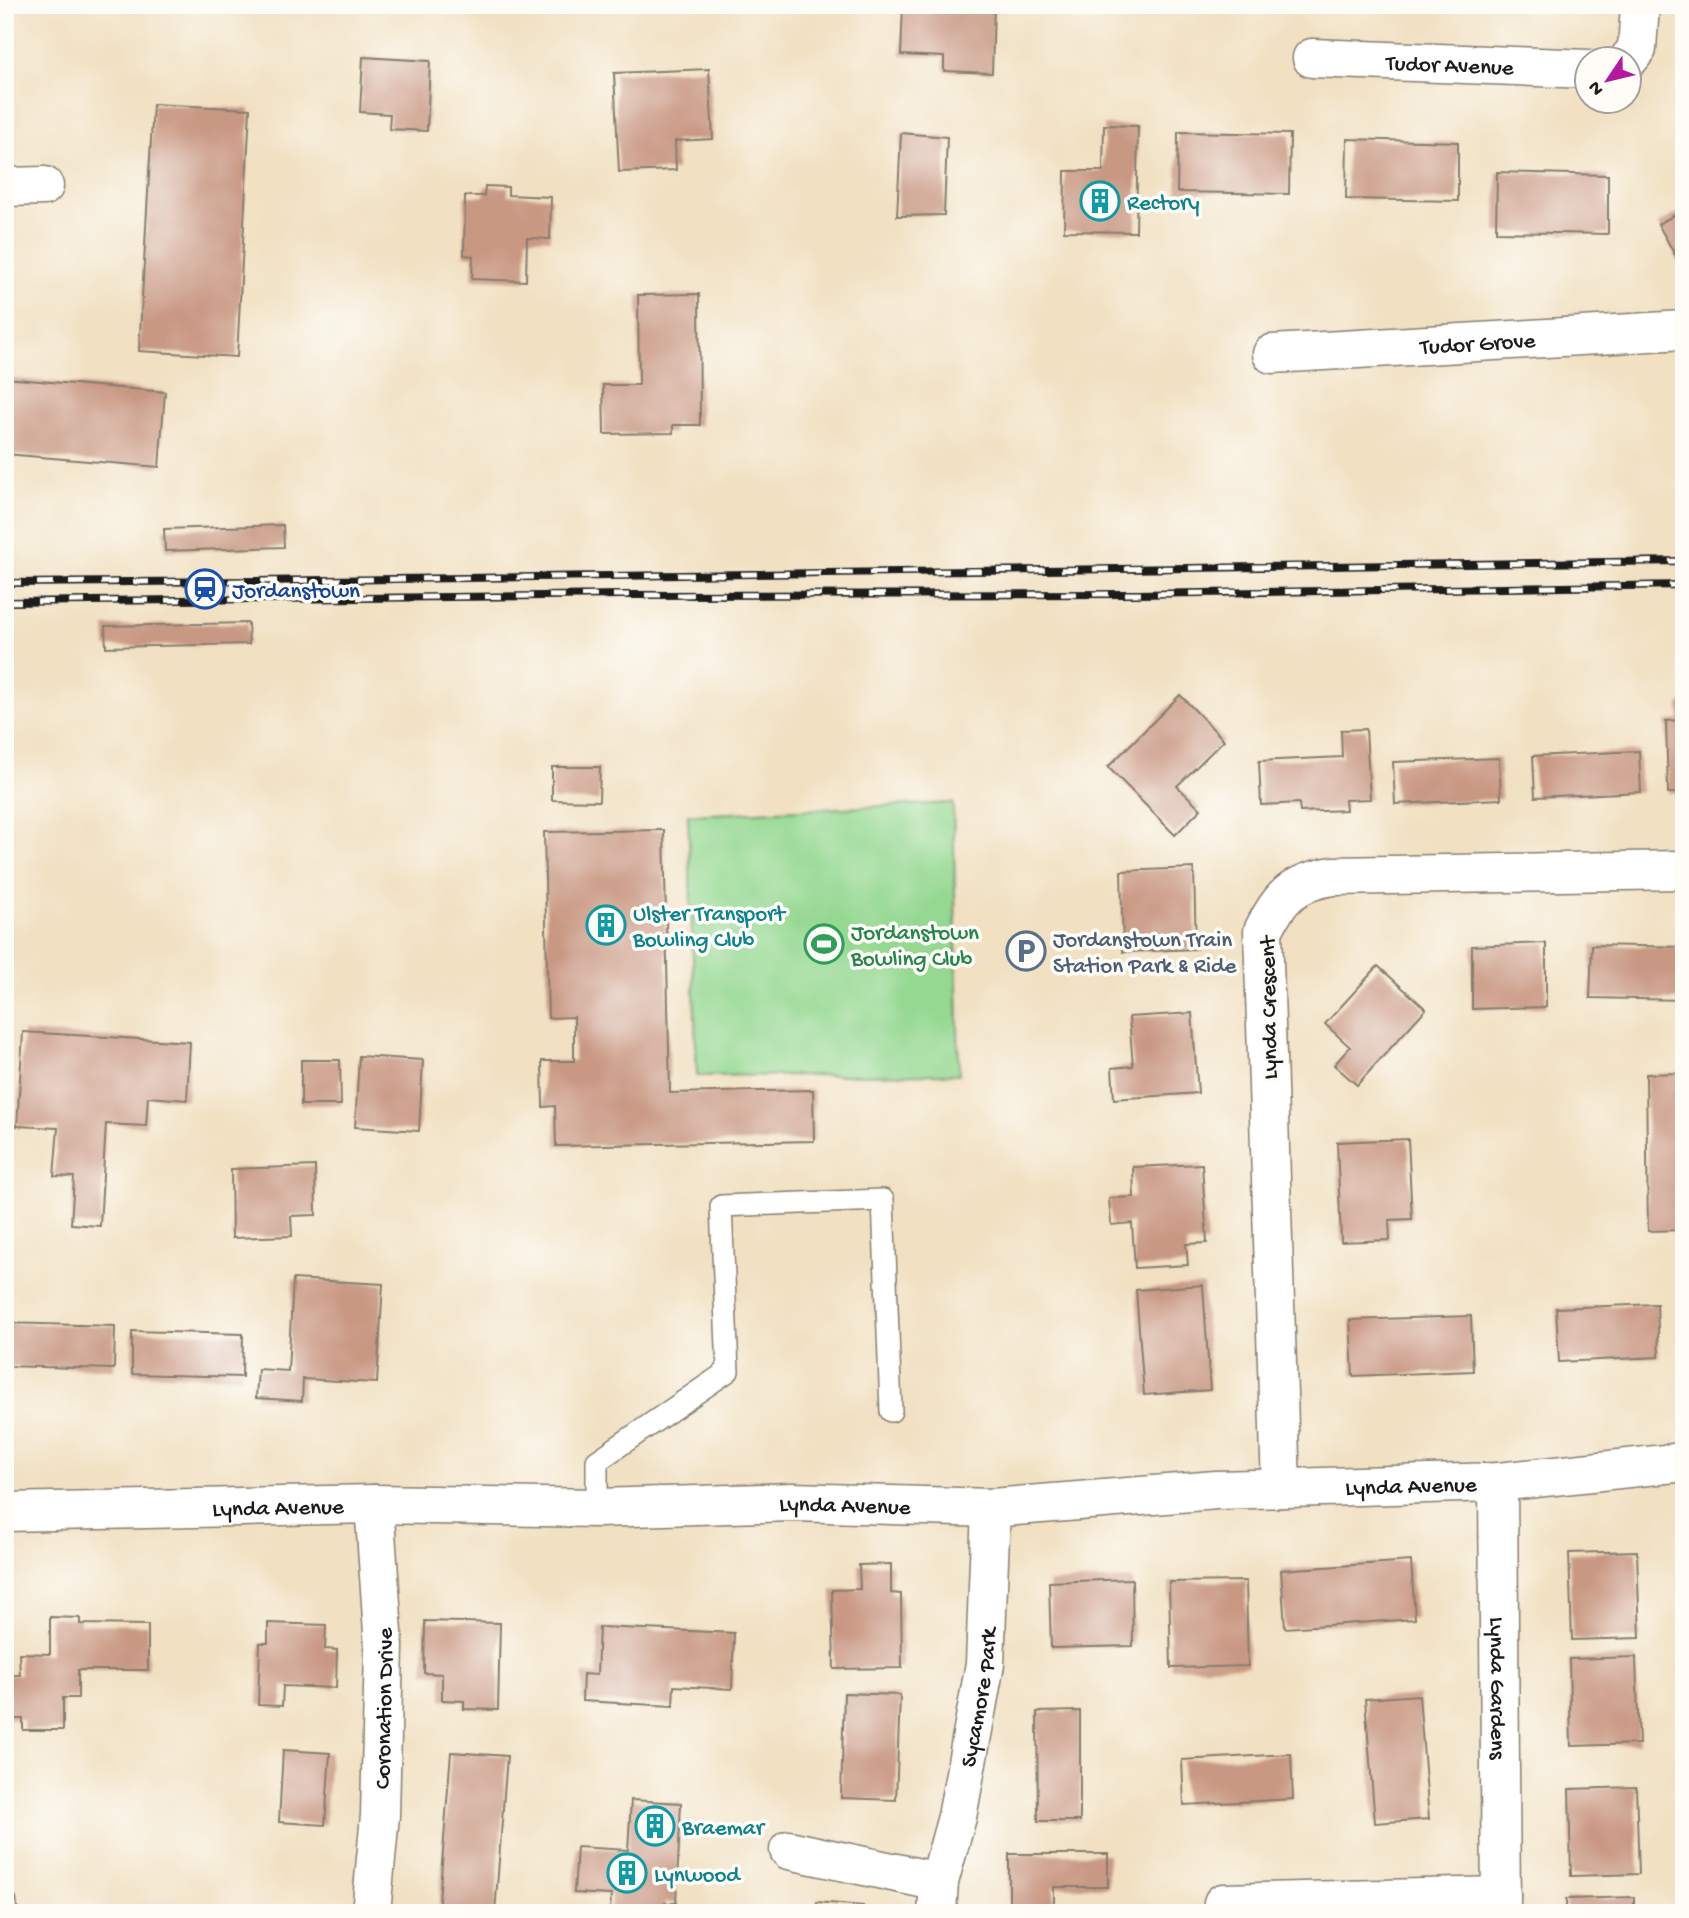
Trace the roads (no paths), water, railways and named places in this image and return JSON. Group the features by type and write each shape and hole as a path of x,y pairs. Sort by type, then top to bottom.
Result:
{"street":[{"path":"1637,46 1640,5"},
{"name":"Tudor Avenue","path":"1312,58 1574,68"},
{"path":"5,187 44,186"},
{"name":"Tudor Grove","path":"1272,354 1684,330"},
{"name":"Lynda Crescent","path":"1281,1488 1263,931 1275,907 1295,887 1314,879 1333,876 1684,870"},
{"name":"Lynda Avenue","path":"5,1511 374,1504 597,1508 793,1502 991,1508 1216,1490 1498,1482 1684,1462"},
{"name":"Lynda Gardens","path":"1223,1903 1501,1905 1498,1482"},
{"name":"Coronation Drive","path":"371,1913 380,1815 384,1647 374,1504"},
{"name":"Sycamore Park","path":"789,1850 938,1898 957,1817 985,1664 991,1508"}],"lane":[{"path":"597,1508 597,1461 728,1371 722,1206 883,1200 891,1411"}],"railway":[{"path":"5,583 1684,561"},
{"path":"5,602 623,595 1137,594 1684,585"}],"place":[{"name":"Rectory","path":"1100,201"},
{"name":"Jordanstown","path":"205,589"},
{"name":"Ulster Transport Bowling Club","path":"606,925"},
{"name":"Jordanstown Bowling Club","path":"824,944"},
{"name":"Jordanstown Train Station Park & Ride","path":"1026,951"},
{"name":"Braemar","path":"655,1826"},
{"name":"Lynwood","path":"627,1873"}]}
